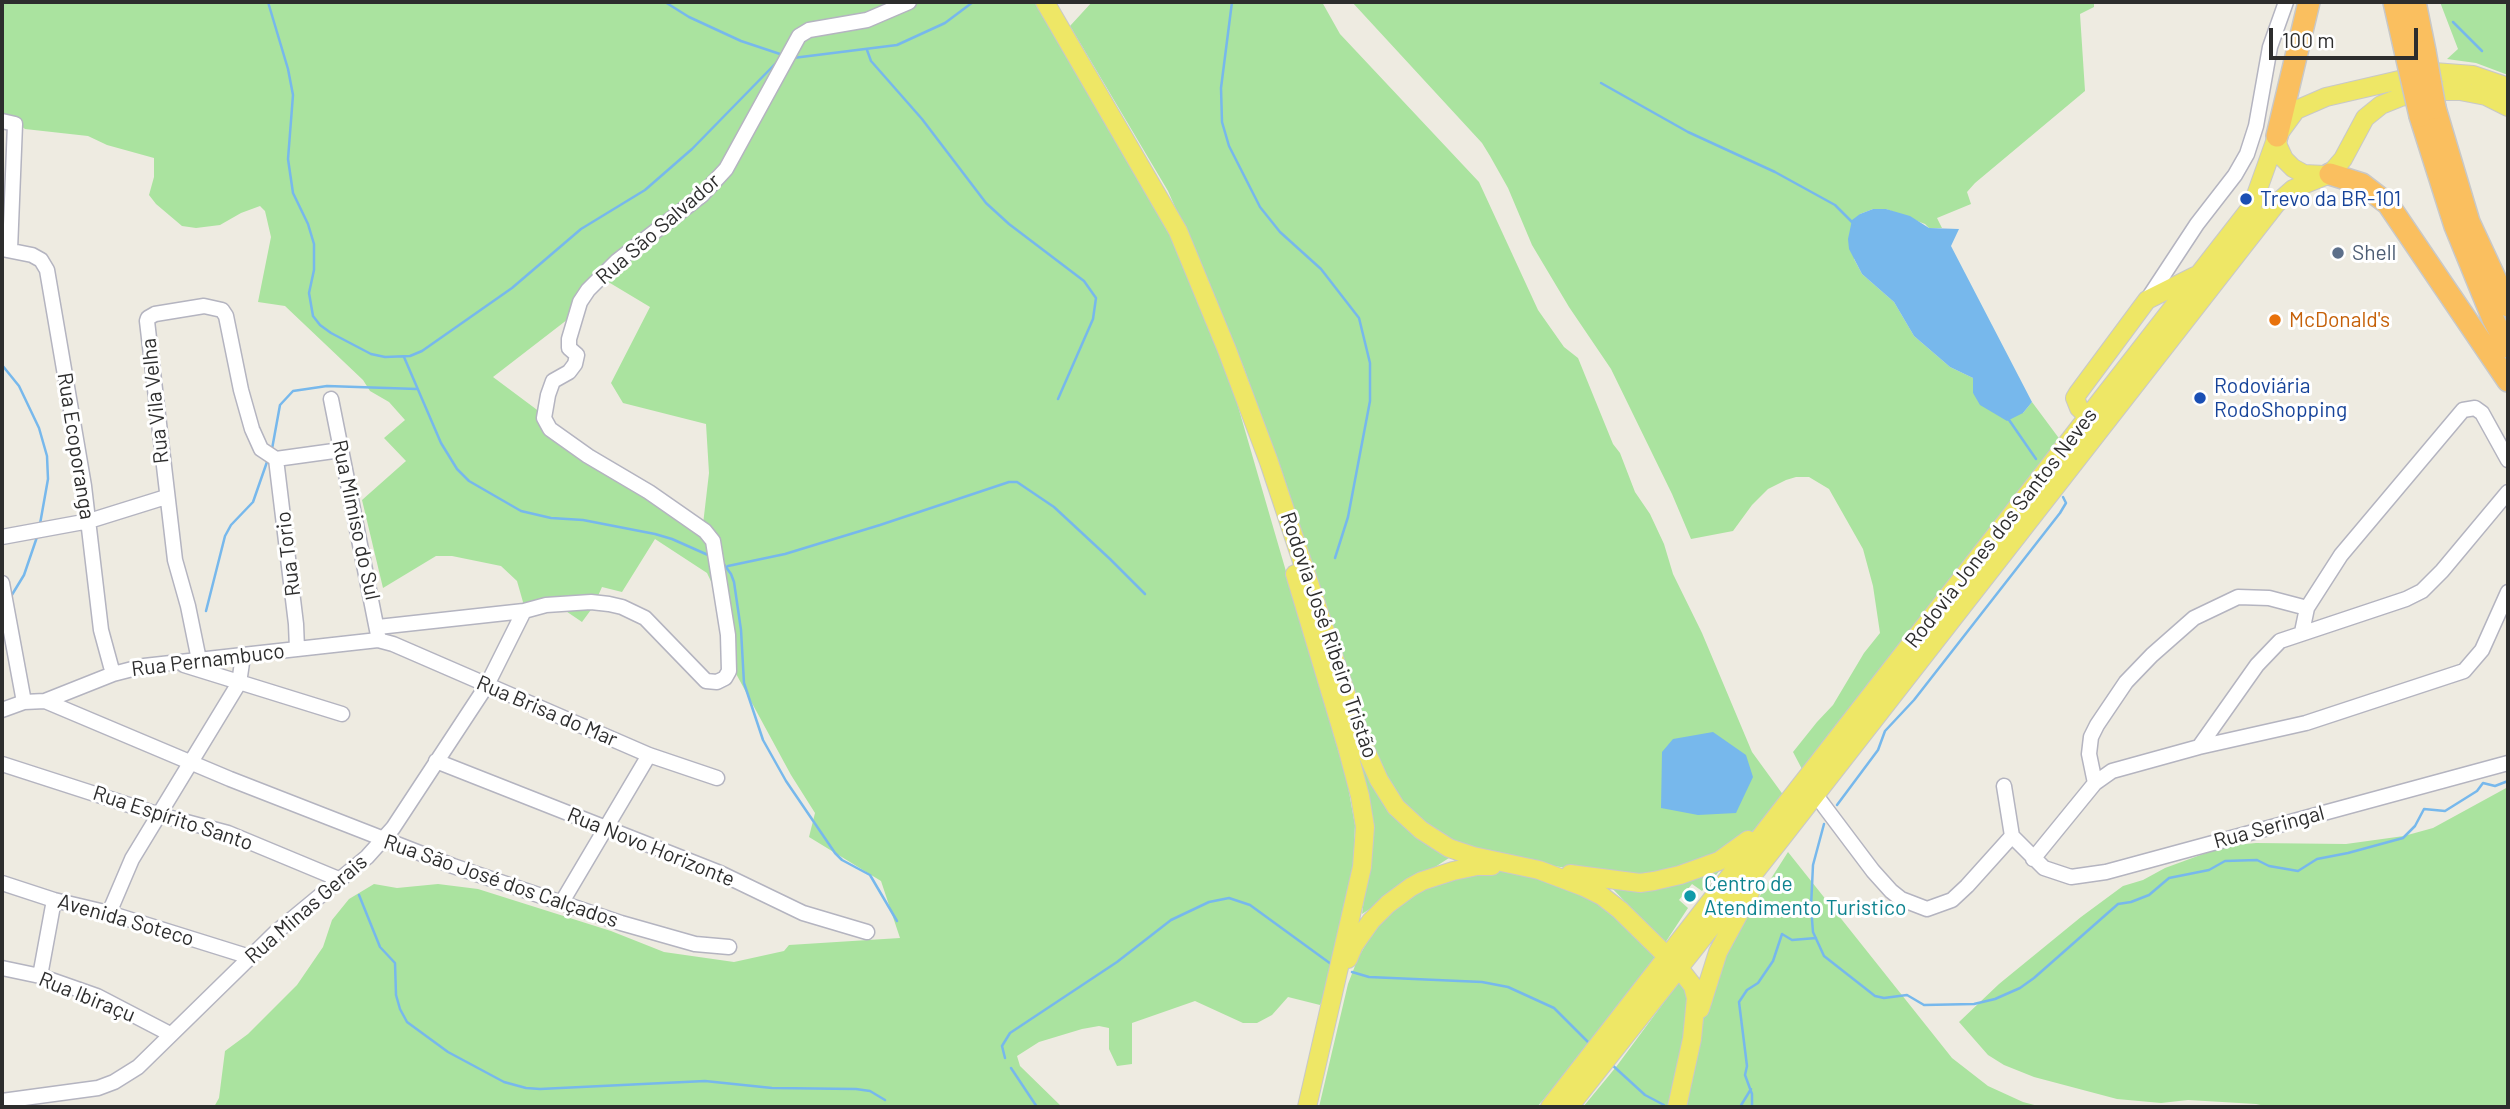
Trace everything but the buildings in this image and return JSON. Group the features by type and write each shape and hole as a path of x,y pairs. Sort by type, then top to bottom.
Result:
{"highway":[{"path":"2277,136 2309,2"},
{"path":"2395,2 2415,53 2455,226 2493,319 2508,346"},
{"path":"2415,2 2415,53"},
{"path":"2427,112 2469,222 2508,306"},
{"path":"2330,174 2362,184 2388,204 2508,381"}],"main road":[{"name":"Rodovia José Ribeiro Tristão","path":"1045,2 1178,231 1227,350 1276,481 1362,742 1379,780 1396,807 1420,831 1449,848 1533,869 1602,896 1620,910 1673,963 1693,986 1696,998 1692,1039 1677,1107"},
{"name":"Rodovia Jones dos Santos Neves","path":"1550,1107 1782,839 2094,422 2198,275 2252,206 2277,136 2295,110 2326,97 2434,72 2473,75 2508,88"},
{"path":"2277,136 2284,159 2293,168 2304,174 2330,174 2343,159 2365,118 2381,105 2401,97 2434,91 2460,91 2486,96 2508,107"},
{"name":"Rodovia Jones dos Santos Neves","path":"1569,1107 1772,822 2094,422 2276,204 2293,188 2330,174"},
{"path":"2094,422 2079,408 2075,398 2147,300 2198,275"},
{"name":"Rodovia José Ribeiro Tristão","path":"1276,481 1297,583 1347,747 1365,827 1362,867 1307,1107"},
{"path":"1329,1016 1354,945 1371,921 1401,894 1422,881 1453,870 1477,866 1533,869 1640,883 1654,881 1680,875 1731,855 1772,822"},
{"path":"1692,1039 1718,952 1782,839"}],"street":[{"name":"Rua São Salvador","path":"706,681 717,682 725,678 729,671 728,635 713,541 705,531 649,492 566,441 547,426 544,418 552,382 569,372 577,360 577,355 569,345 580,302 606,271 702,195 726,169 794,43 804,31 867,20 909,2"},
{"path":"2147,300 2197,224 2248,155 2270,47 2286,2"},
{"path":"6,249 15,124 7,122"},
{"name":"Rua Ecoporanga","path":"6,249 37,257 47,270 89,522 101,630 113,674"},
{"name":"Rua Vila Velha","path":"199,660 175,560 166,498 146,321 151,315 204,306 225,312 240,390 252,429 261,449 276,459"},
{"name":"Rua Mimiso do Sul","path":"331,399 378,634"},
{"path":"2302,632 2307,608 2341,555 2463,410 2475,408 2482,413 2508,460"},
{"path":"276,459 341,450"},
{"name":"Rua Torio","path":"276,459 297,649"},
{"path":"2199,747 2269,651 2280,641 2406,599 2422,591 2508,492"},
{"path":"2,537 89,522 166,498"},
{"path":"2,583 24,702"},
{"path":"2033,859 2095,783 2112,771 2317,719 2464,671 2482,650 2508,592"},
{"path":"2095,783 2089,747 2098,725 2126,682 2152,654 2194,618 2238,597 2269,598 2307,608"},
{"name":"Rua Pernambuco","path":"2,710 24,702 45,701 113,674 144,667 297,649 546,606 591,602 622,607 645,618 706,681"},
{"name":"Rua Minas Gerais","path":"2,1101 107,1086 138,1067 295,915 341,880 384,841 487,684 524,611"},
{"name":"Rua Brisa do Mar","path":"378,634 393,644 649,754 717,778"},
{"path":"109,913 124,873 239,683 243,656"},
{"path":"179,663 342,713"},
{"name":"Rua São José dos Calçados","path":"45,701 384,841 621,923 695,944 729,947"},
{"path":"562,902 649,754"},
{"name":"Rua Novo Horizonte","path":"436,761 720,873 803,913 867,932"},
{"name":"Rua Seringal","path":"2012,836 2033,859 2052,872 2071,877 2106,872 2508,763"},
{"name":"Rua Espírito Santo","path":"2,764 228,834 341,880"},
{"path":"1815,794 1891,891 1916,907 1927,909 1952,900 2012,836 2004,786"},
{"name":"Avenida Soteco","path":"2,883 250,957"},
{"path":"40,976 54,900"},
{"name":"Rua Ibiraçu","path":"2,968 40,976 97,996 170,1034"}],"green space":[{"path":"2,2 1038,2 1155,198 1228,372 1347,781 1355,825 1353,870 1327,993 1320,1005 1288,997 1272,1015 1257,1023 1243,1023 1195,1001 1132,1023 1132,1064 1117,1066 1109,1049 1109,1028 1099,1026 1082,1029 1039,1042 1017,1056 1020,1066 1062,1107 214,1107 219,1098 225,1051 248,1034 297,985 323,947 332,920 349,899 374,884 397,888 438,884 478,889 611,931 664,952 734,962 784,951 789,945 900,938 881,881 809,837 815,813 791,775 734,670 718,596 707,573 655,539 622,592 602,587 593,607 582,622 554,603 525,609 517,581 501,566 452,556 436,556 383,588 362,500 406,461 384,438 405,420 389,402 370,391 363,380 285,306 258,302 271,237 265,211 260,206 220,225 196,228 182,226 149,195 154,177 154,158 107,145 88,136 25,129 4,113","holes":["595,274 650,307 611,383 623,403 706,424 709,473 702,533 493,377 572,316"]},
{"path":"1092,2 1322,2 1340,34 1479,182 1538,310 1564,347 1578,358 1635,492 1650,514 1664,544 1673,574 1702,633 1752,752 1784,796 1770,817 1736,844 1696,866 1622,877 1474,853 1408,814 1380,769 1315,583 1291,500 1244,368 1207,279 1168,191 1070,26"},
{"path":"1352,2 2094,2 2094,7 2080,14 2085,91 1975,183 1967,192 1971,204 1937,218 1942,228 1929,228 1886,209 1873,209 1860,214 1854,259 1862,274 1894,302 1914,336 1950,367 1973,378 1973,393 2023,413 2032,402 2061,441 1803,771 1793,752 1833,705 1864,653 1880,633 1873,586 1863,549 1829,489 1809,477 1786,480 1768,489 1733,531 1691,539 1611,369 1569,307 1532,245 1508,188 1482,143"},
{"path":"2440,2 2508,2 2508,75 2476,63 2447,59 2458,49"},
{"path":"1364,768 1369,769 1423,839 1449,858 1362,914 1373,833 1360,772"},
{"path":"2508,787 2508,1107 2270,1107 2188,1100 2161,1103 2117,1099 2034,1077 2004,1065 1988,1055 1959,1022 1999,984 2081,917 2123,886 2143,880 2165,868 2225,846 2256,843 2346,844 2404,836 2433,828"},
{"path":"1788,852 1952,1058 1988,1086 2023,1102 2042,1107 1684,1107 1707,1002 1721,966 1733,938"},
{"path":"1723,867 1702,891 1692,884 1679,900 1688,908 1665,943 1608,884"},
{"path":"1487,869 1532,874 1579,891 1615,913 1658,953 1657,965 1537,1107 1319,1107 1348,984 1358,958 1377,925 1403,900 1444,879"},
{"path":"1679,982 1686,987 1691,1003 1669,1107 1583,1107 1616,1067"}],"water":[{"path":"1873,209 1886,209 1910,216 1929,228 1959,229 1951,246 2032,402 2023,413 2007,421 1980,405 1973,393 1973,378 1950,367 1914,336 1894,302 1862,274 1849,249 1848,239 1852,220"},
{"path":"1713,732 1746,755 1753,777 1736,813 1698,815 1661,808 1662,752 1673,739"}],"waterway":[{"path":"268,2 293,95 288,159 293,193 314,244 314,270 309,293 313,316 331,333 371,354 385,357 410,356 422,351 512,288 581,229 645,190 692,149 779,60"},
{"path":"665,2 689,17 741,41 783,55"},
{"path":"793,58 897,45 945,23 973,2"},
{"path":"1232,2 1221,88 1222,122 1229,146 1260,207 1280,232 1321,269 1359,318 1370,363 1370,401 1348,517 1335,558"},
{"path":"2453,22 2482,51"},
{"path":"867,50 871,61 922,119 986,203 1009,224 1084,281 1096,298 1093,319 1058,399"},
{"path":"1601,83 1688,132 1775,172 1835,205 1854,224"},
{"path":"404,357 441,443 457,469 469,481 521,511 655,534 708,555"},
{"path":"2,365 19,386 39,428 47,456 48,479 40,524"},
{"path":"272,449 280,405 293,391 327,386 417,389"},
{"path":"2007,417 2036,459"},
{"path":"206,611 225,536 231,525 253,502 268,459"},
{"path":"728,566 785,554 1009,482 1017,482 1054,507 1145,594"},
{"path":"1837,805 1878,750 1885,731 1914,700 2060,513 2066,503 2063,497"},
{"path":"10,598 24,575 37,537"},
{"path":"723,563 734,582 741,630 744,683 763,740 786,781 835,853 842,860 870,875 897,921"},
{"path":"1824,824 1813,865 1811,907 1813,932 1824,956 1875,996 1884,998 1907,995 1924,1005 1974,1004 1995,999 2020,988 2118,904 2149,895 2169,878 2209,870 2225,861 2257,860 2269,866 2298,871 2317,859 2403,838 2415,826 2424,809 2445,811 2477,791 2483,783 2495,786 2508,781"},
{"path":"359,895 380,947 395,963 396,995 407,1022 448,1052 504,1082 540,1089 705,1081 772,1088 856,1089 870,1091 885,1100"},
{"path":"1005,1058 1002,1046 1010,1033 1117,962 1171,920 1209,902 1229,898 1250,905 1331,964"},
{"path":"1752,1107 1752,1094 1745,1075 1747,1066 1739,1002 1747,990 1758,983 1773,961 1782,934 1792,940 1816,938"},
{"path":"1352,972 1369,977 1482,982 1508,987 1554,1008 1590,1044"},
{"path":"1610,1063 1645,1095 1664,1105"},
{"path":"1011,1068 1037,1107"},
{"path":"1740,1107 1751,1089"}],"place":[{"name":"Trevo da BR-101","path":"2246,199"},
{"name":"Shell","path":"2338,253"},
{"name":"McDonald's","path":"2275,320"},
{"name":"Rodoviária RodoShopping","path":"2200,398"},
{"name":"Centro de Atendimento Turistico","path":"1690,896"}]}
